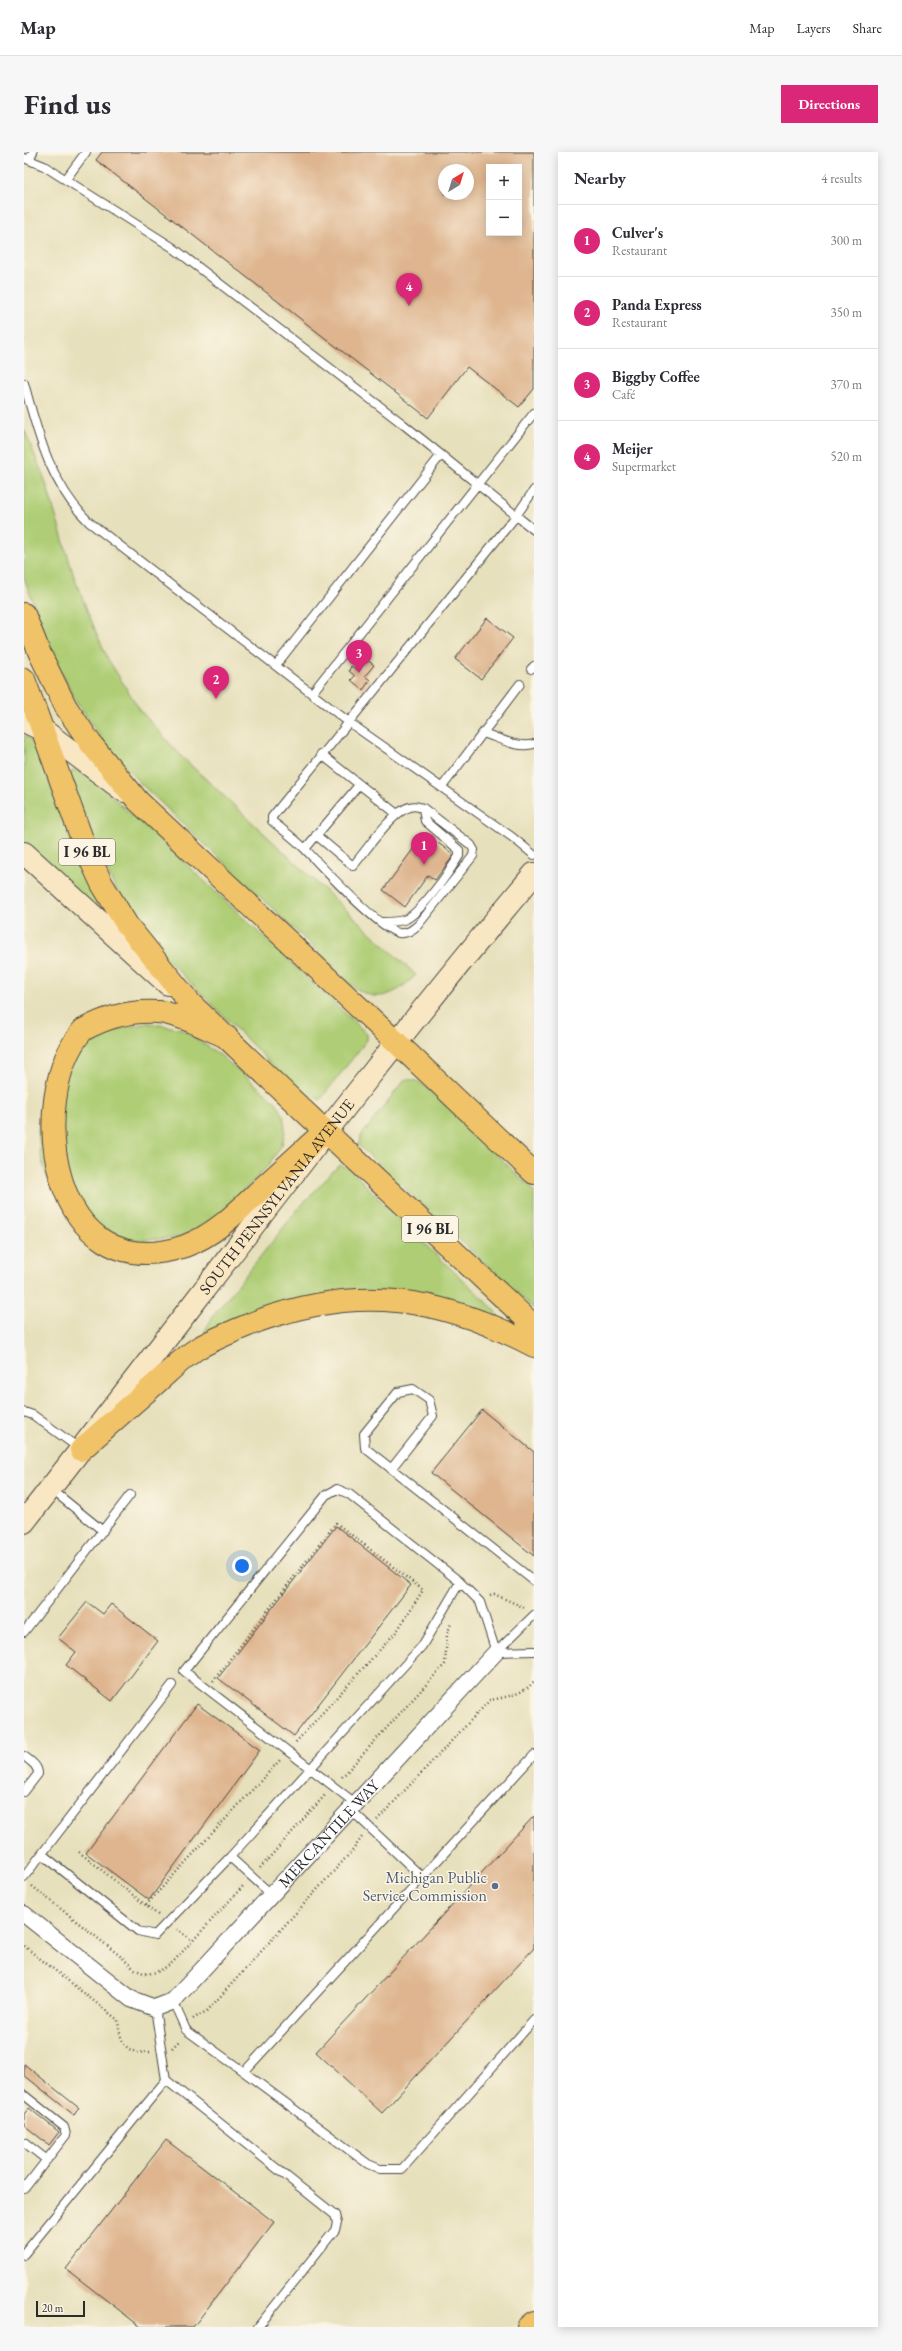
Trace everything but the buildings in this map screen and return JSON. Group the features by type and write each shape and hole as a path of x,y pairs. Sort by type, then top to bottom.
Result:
{"main road":[{"path":"24,614 42,660 66,707 91,744 138,801 534,1173"},
{"name":"I 96 BL","path":"24,679 33,726 102,884 130,930 191,1004 534,1326"},
{"path":"33,726 138,801"},
{"path":"24,853 126,948 191,1004"},
{"name":"SOUTH PENNSYLVANIA AVENUE","path":"24,1522 396,1042 534,874"},
{"path":"40,1074 59,1048 80,1032 102,1021 124,1014 150,1012 171,1014 227,1037"},
{"path":"51,1205 73,1227 106,1245 144,1252 171,1250 200,1239 222,1225 326,1131"},
{"path":"81,1450 199,1348 235,1330 283,1312 330,1302 381,1299 432,1306 464,1315 506,1332 534,1346"},
{"path":"528,2327 534,2322"}],"street":[{"name":"MERCANTILE WAY","path":"155,2008 173,2001 496,1652"},
{"path":"24,1915 131,1999 155,2008"}],"lane":[{"path":"33,152 27,159 44,166 66,179 172,247 441,455 534,530"},
{"path":"66,179 86,152"},
{"path":"24,383 37,433 57,481 74,508 126,552 350,722 512,837 534,855"},
{"path":"312,693 534,413"},
{"path":"276,665 441,455"},
{"path":"316,835 353,866 397,814 409,807 423,808 471,845 474,850 473,856 431,911 411,930 406,933 398,933 382,922 328,875 305,849 272,821 272,817 321,754 350,722 516,516 534,490"},
{"path":"442,788 520,684"},
{"path":"483,733 513,744 527,746 534,744"},
{"path":"321,754 397,814"},
{"path":"305,849 359,785"},
{"path":"382,922 399,922 408,918 419,908 460,856 458,850 425,821 423,808"},
{"path":"391,1470 433,1416 429,1400 413,1389 398,1392 364,1434 365,1448 391,1470 534,1581"},
{"path":"24,1412 33,1415 81,1450"},
{"path":"50,1489 103,1532"},
{"path":"423,1878 353,1806 288,1751 184,1670 326,1495 337,1489 349,1494 460,1582 480,1602 496,1652"},
{"path":"24,1632 103,1532 130,1494"},
{"path":"42,1854 138,1931 155,1935 230,1856 422,1646 460,1582"},
{"path":"496,1652 534,1615"},
{"path":"496,1652 534,1651"},
{"path":"24,1877 172,1685"},
{"path":"244,2072 534,1755"},
{"path":"24,1756 37,1767 38,1770 38,1774 24,1792"},
{"path":"230,1856 271,1894"},
{"path":"173,2001 186,2030 368,2164 380,2169 402,2169 534,2020"},
{"path":"155,2008 166,2080 335,2216 337,2223 335,2230 258,2327"},
{"path":"24,2254 166,2080"},
{"path":"24,2095 64,2127 66,2135 24,2189"},
{"path":"24,2142 47,2160"}],"path":[{"path":"146,1905 397,1631 423,1590 336,1523 207,1689"},
{"path":"79,1852 192,1942"}],"green space":[{"path":"24,429 45,480 75,580 96,632 108,659 140,710 181,756 416,975 403,986 391,993 381,996 370,995 360,991 351,984 138,781 105,744 75,699 52,654 24,578"},
{"path":"24,734 35,744 78,860 99,903 98,907 94,907 24,841"},
{"path":"77,770 93,780 154,834 367,1034 367,1040 320,1100 303,1093 278,1071 153,945 114,886 93,839 70,775 72,771"},
{"path":"148,1023 182,1029 220,1055 276,1102 284,1116 285,1131 282,1145 268,1166 218,1216 191,1232 179,1237 135,1241 113,1236 64,1204 47,1178 40,1153 38,1130 46,1091 72,1056 91,1040 109,1031"},
{"path":"405,1079 417,1081 430,1090 534,1191 534,1309 358,1145 361,1136"},
{"path":"339,1165 350,1169 399,1220 494,1309 497,1316 423,1295 204,1333 213,1316 299,1208"}],"place":[{"name":"Meijer","path":"409,306"},
{"name":"Biggby Coffee","path":"359,673"},
{"name":"Panda Express","path":"216,699"},
{"name":"Culver's","path":"424,865"},
{"name":"Michigan Public Service Commission","path":"495,1886"}]}
